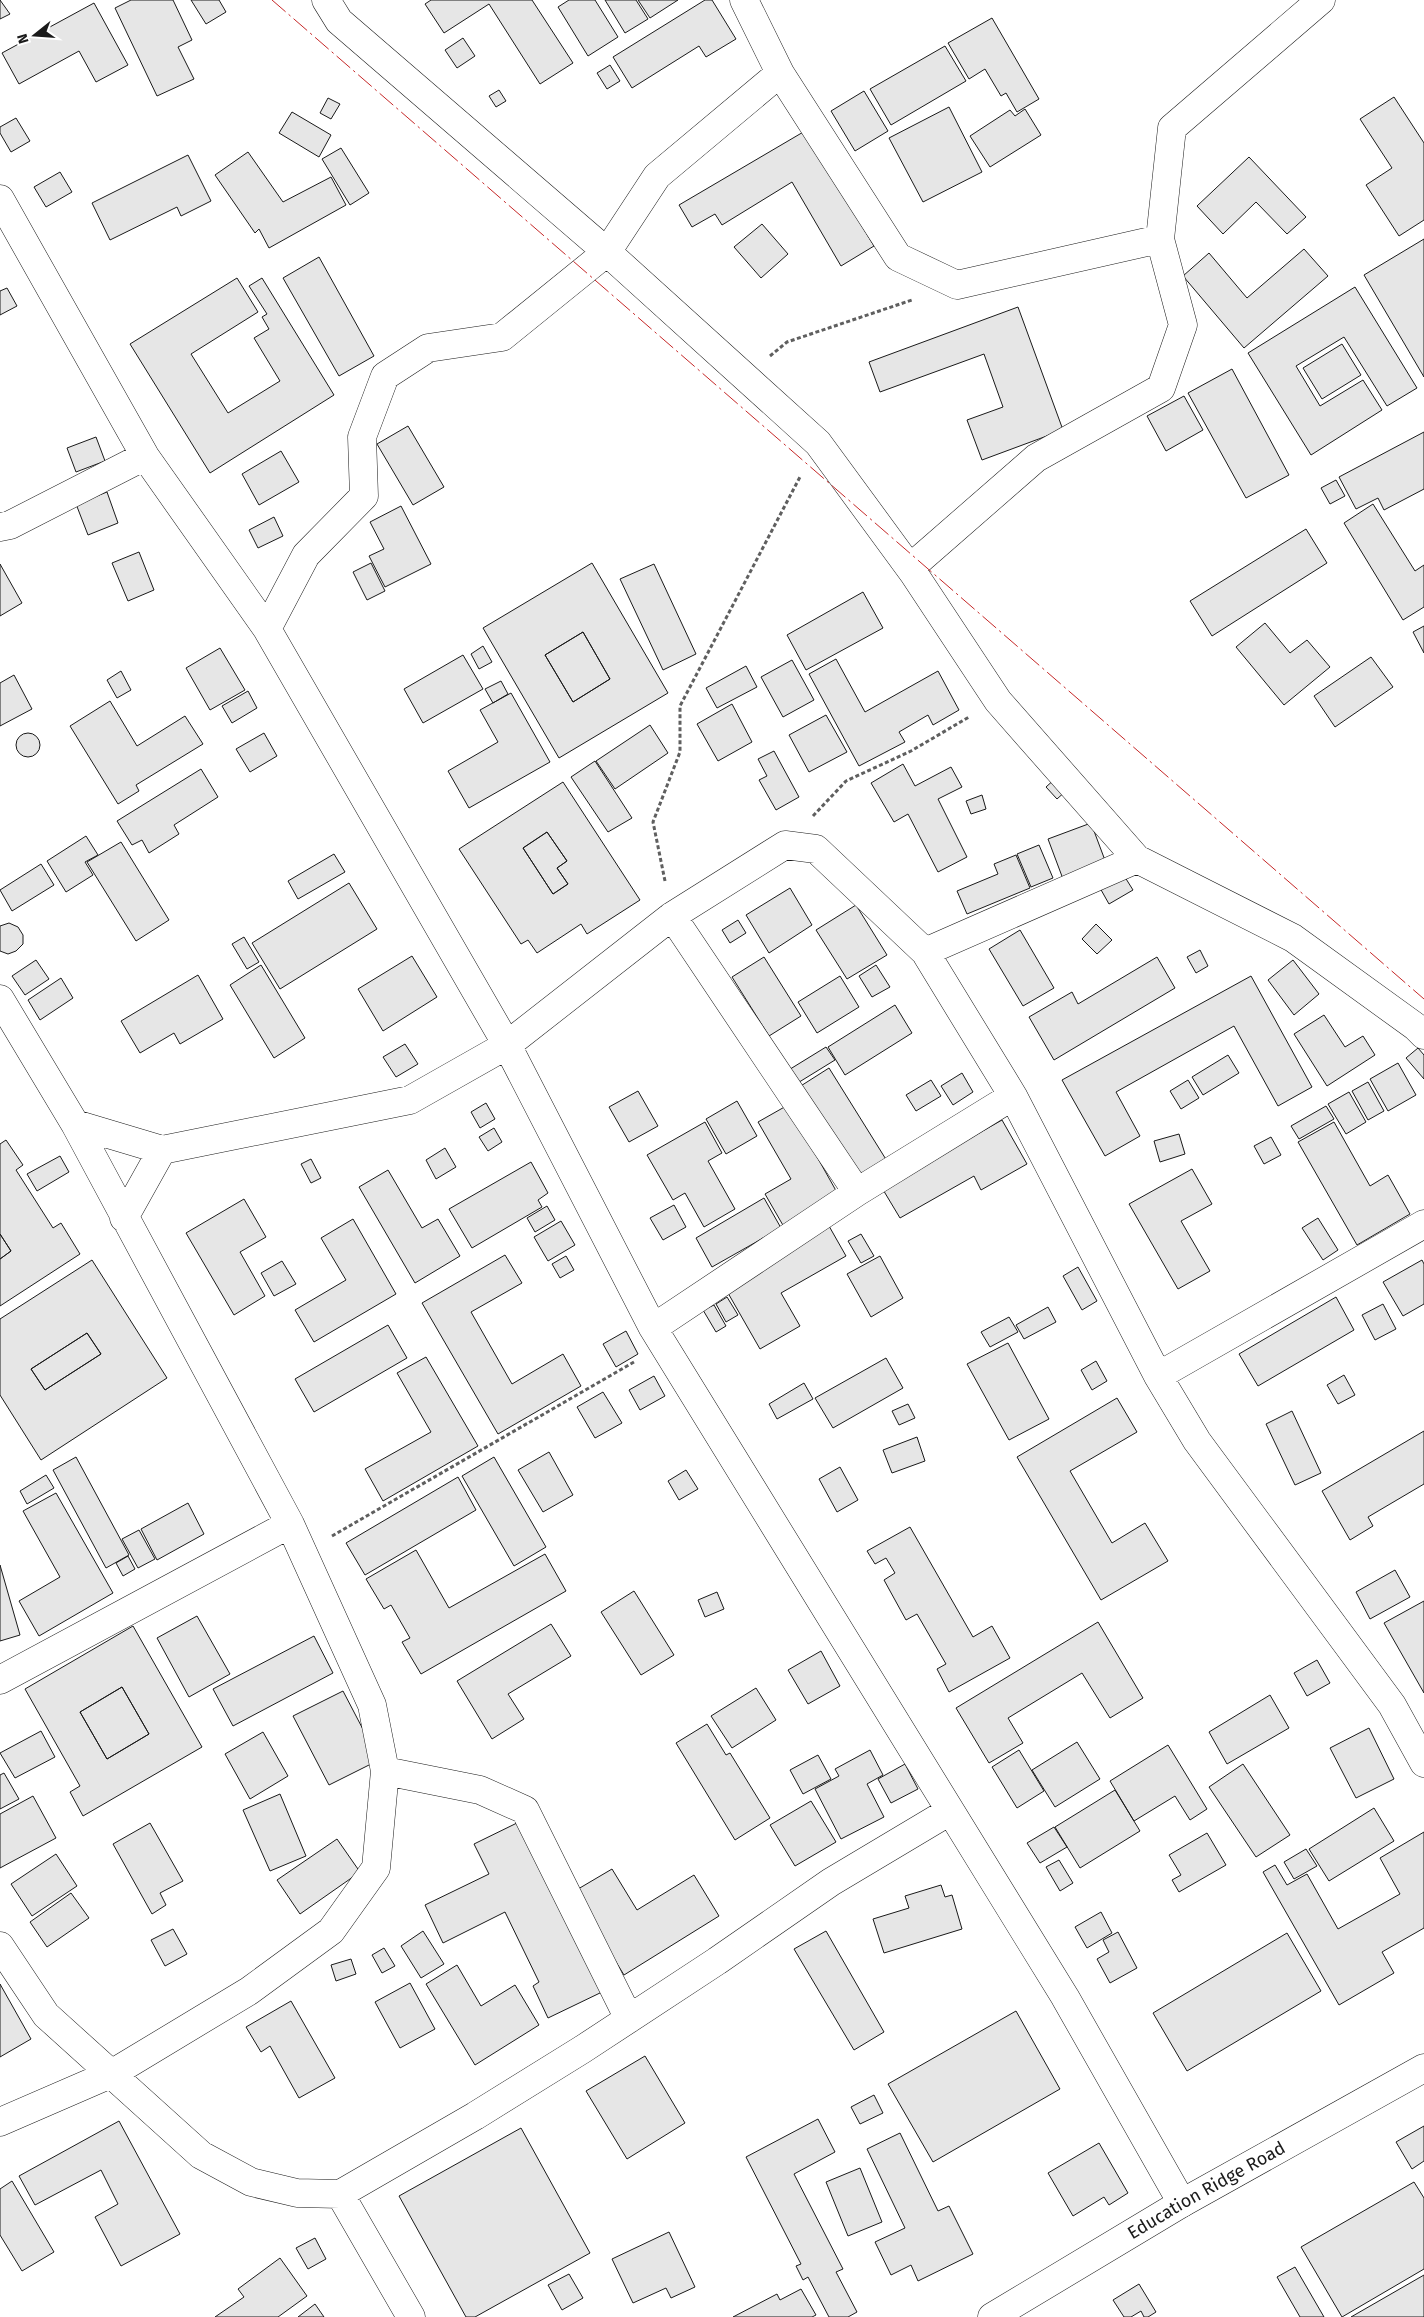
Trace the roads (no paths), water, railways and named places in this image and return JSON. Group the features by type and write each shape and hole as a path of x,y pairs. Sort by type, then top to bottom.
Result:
{"street":[{"path":"326,0 339,21 606,252 818,442 910,568 998,700 1137,859 1293,938 1416,1027 1424,1035"},
{"path":"744,0 780,73 898,257 958,285 1160,239"},
{"path":"910,568 1036,458 1161,388 1183,325 1160,239 1172,128 1322,0"},
{"path":"267,629 306,555 364,496 362,437 385,376 428,348 502,336 606,252 657,176 780,73"},
{"path":"0,199 145,456 267,629 507,1045 658,1337 824,1602 1065,1997 1182,2203"},
{"path":"0,527 10,525 145,456"},
{"path":"75,1124 162,1150 410,1100 507,1045 672,916 785,845 816,849 925,952 1013,1096 1158,1376 1197,1441 1392,1704 1424,1764"},
{"path":"925,952 1137,859"},
{"path":"672,916 857,1192"},
{"path":"0,999 75,1124 290,1524 372,1705 385,1771 376,1868 331,1931 249,1991 113,2074 0,2122"},
{"path":"658,1337 857,1192 1013,1096"},
{"path":"124,1218 162,1150"},
{"path":"1158,1376 1424,1224"},
{"path":"0,1680 290,1524"},
{"path":"385,1771 480,1790 525,1810 629,2019"},
{"path":"0,1946 46,2016 113,2074 201,2155 251,2182 297,2193 340,2194 475,2116 629,2019 832,1882 950,1811"},
{"name":"Education Ridge Road","path":"992,2317 1182,2203 1424,2068"},
{"path":"340,2194 411,2317"}]}
